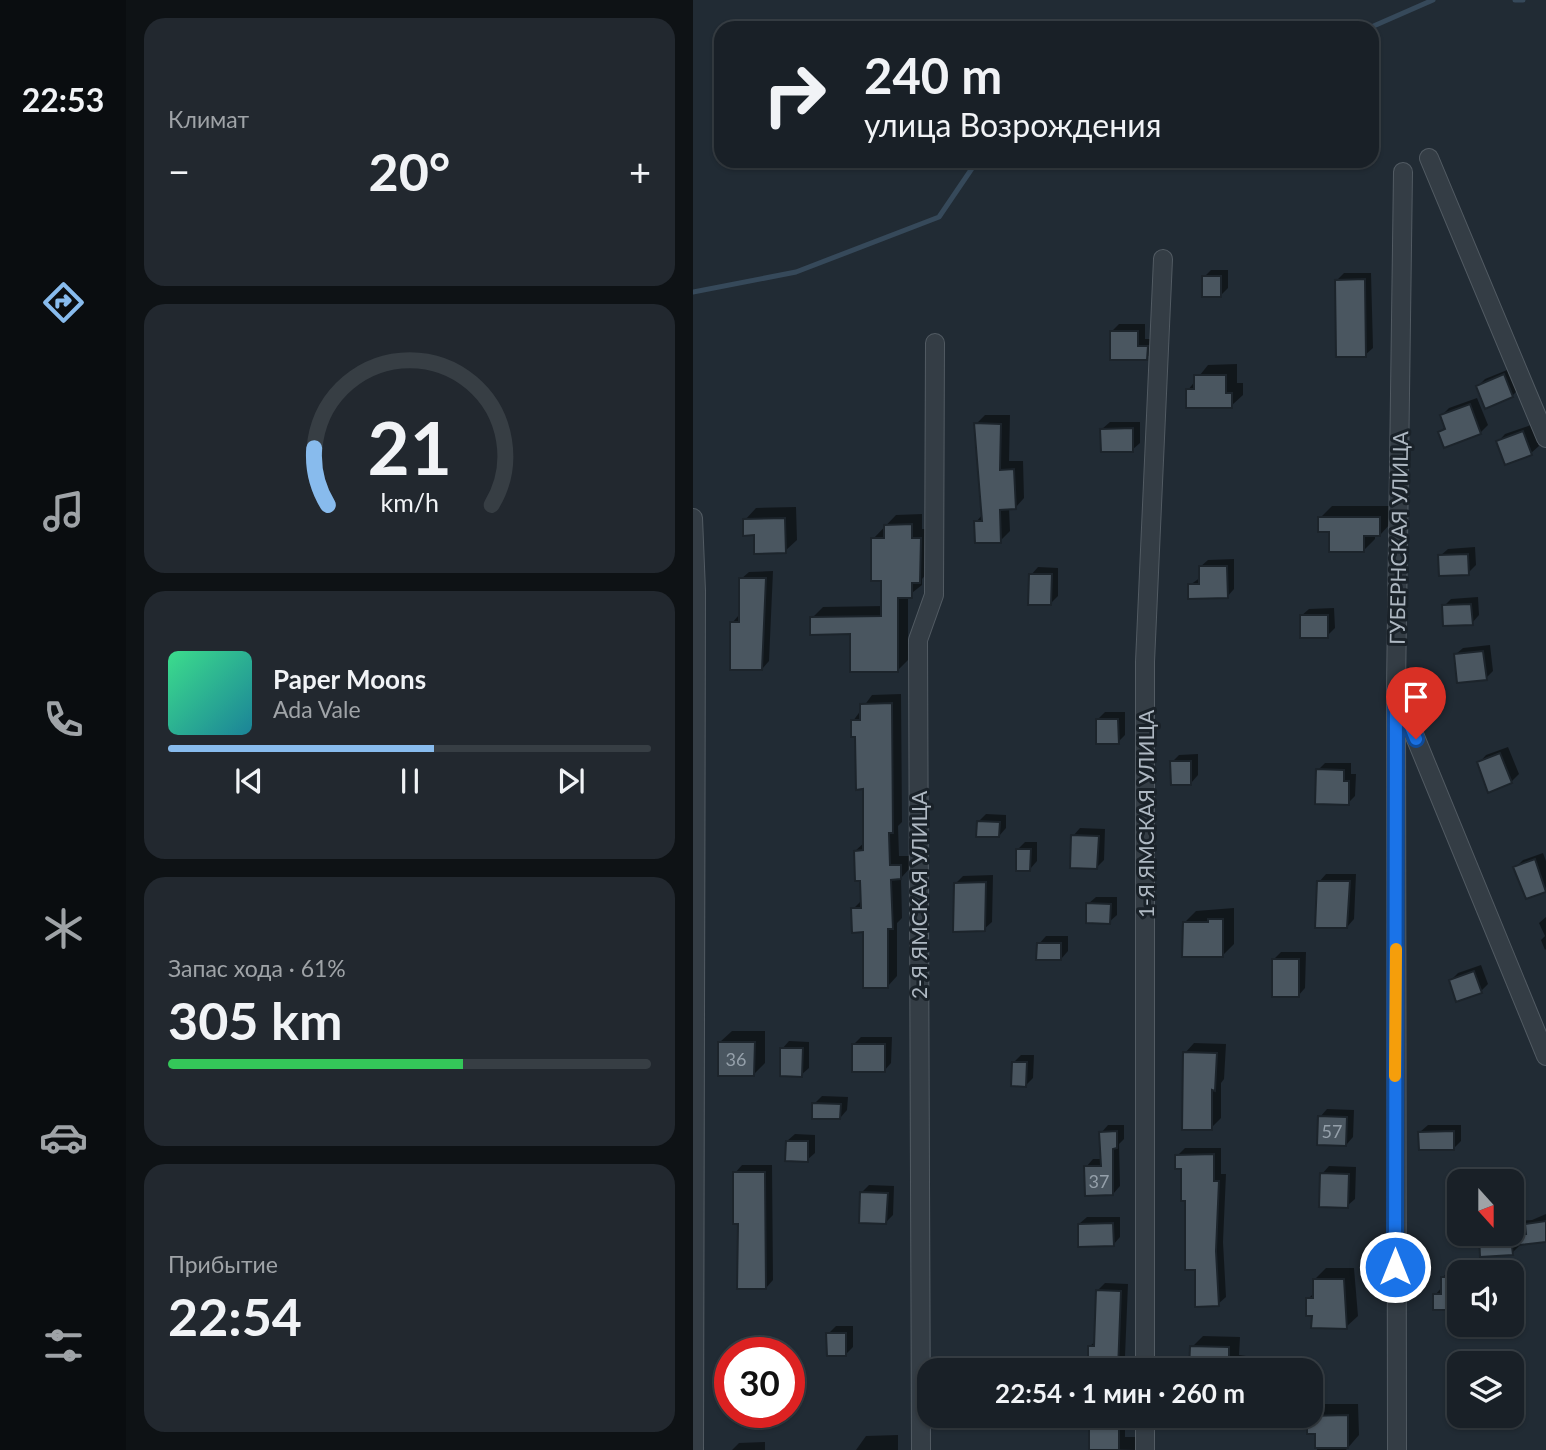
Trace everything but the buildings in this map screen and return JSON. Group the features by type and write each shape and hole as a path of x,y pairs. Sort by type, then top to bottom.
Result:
{"street":[{"path":"1429,158 1546,438"},
{"name":"ГУБЕРНСКАЯ УЛИЦА","path":"1397,1450 1396,690 1403,172"},
{"name":"1-Я ЯМСКАЯ УЛИЦА","path":"1145,1358 1145,662 1163,259"},
{"name":"2-Я ЯМСКАЯ УЛИЦА","path":"921,1450 918,640 934,595 935,343"},
{"path":"693,518 696,591 694,1450"},
{"path":"1396,690 1546,1056"},
{"path":"1145,1428 1145,1450"}],"waterway":[{"path":"1379,24 1433,0"},
{"path":"1515,0 1523,0"},
{"path":"693,292 796,272 939,217 972,168"}],"slow traffic":[{"path":"1395,1076 1396,949"}],"route":[{"path":"1395,1267 1396,690 1416,739"}]}
